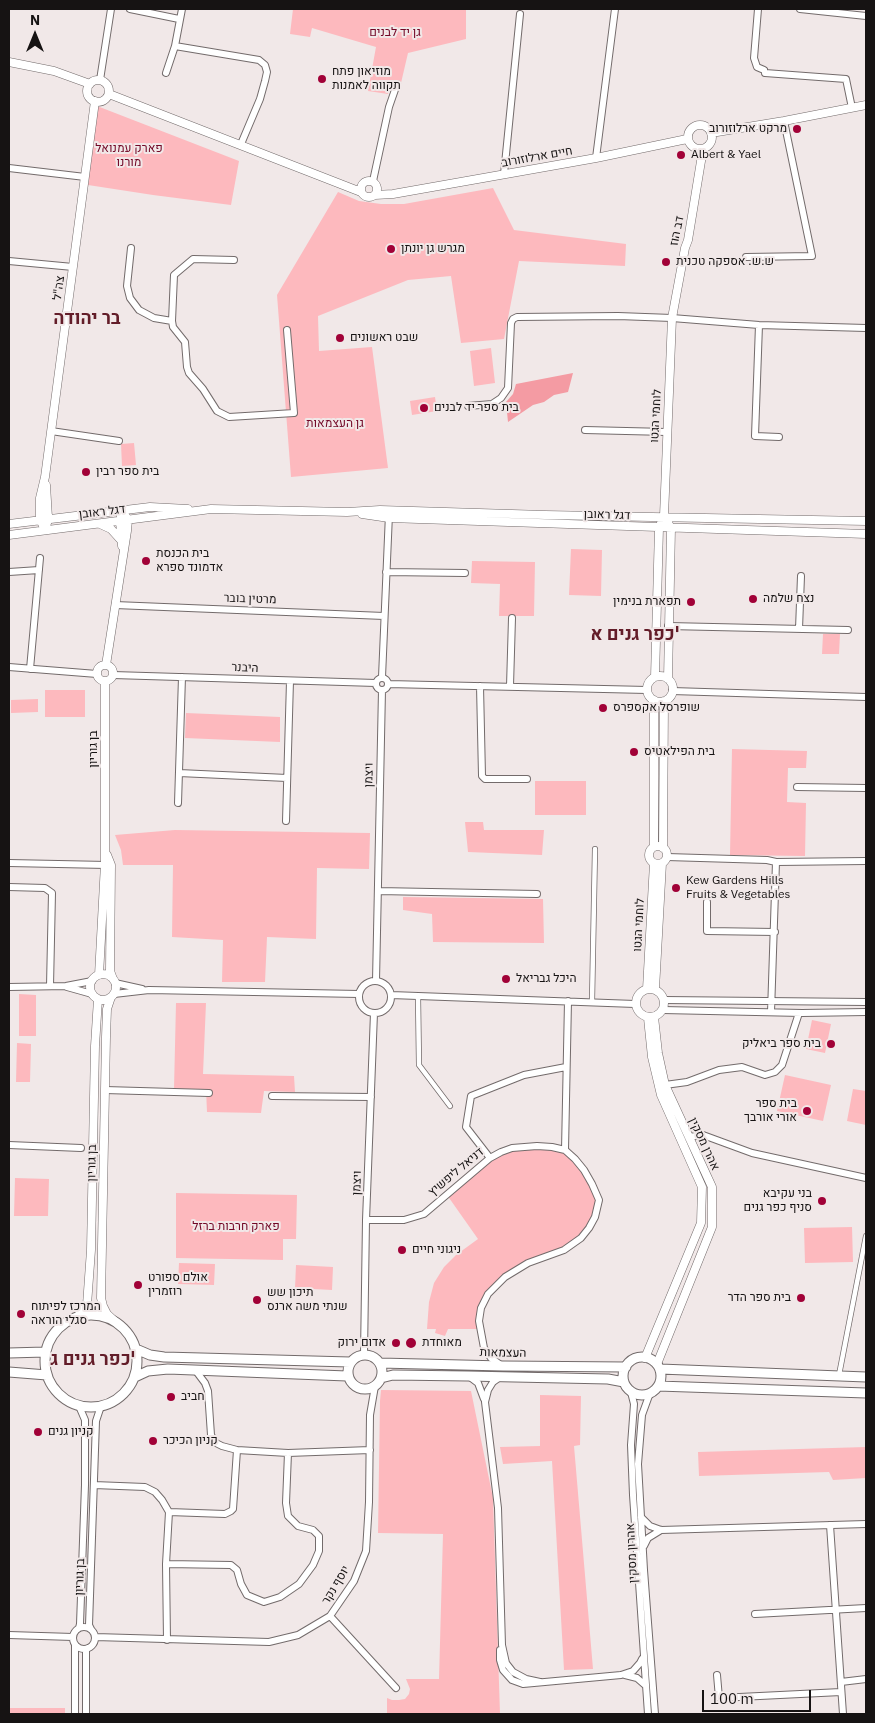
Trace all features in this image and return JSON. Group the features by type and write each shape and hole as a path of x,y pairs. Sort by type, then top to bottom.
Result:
{"main road":[{"path":"92,1315 106,1317 118,1324 129,1335 136,1349 138,1363 135,1377 127,1390 116,1401 90,1408 65,1400 54,1389 45,1368 45,1352 56,1330 66,1322 78,1317 92,1315"},
{"path":"136,1349 164,1357 350,1362 364,1354 373,1356 380,1363 382,1368 378,1382 366,1389 356,1387 348,1376 350,1362"},
{"path":"9,1353 45,1352"},
{"path":"658,1366 661,1375 658,1386 650,1393 642,1395 631,1392 624,1382 623,1377 626,1367 634,1359 645,1358 658,1366 866,1377"},
{"name":"העצמאות","path":"380,1363 626,1367"},
{"path":"135,1377 148,1371 348,1376"},
{"path":"9,1372 47,1375"},
{"name":"העצמאות","path":"378,1382 393,1375 608,1379 624,1382"},
{"path":"658,1386 866,1393"}],"street":[{"path":"100,80 111,9"},
{"path":"130,9 179,19"},
{"path":"166,73 175,46 182,9"},
{"path":"596,158 615,9"},
{"path":"758,9 754,58 757,67 765,72 846,79 852,108"},
{"path":"800,9 866,16"},
{"path":"504,174 520,14"},
{"path":"175,46 259,60 265,65 267,72 266,81 241,144"},
{"path":"9,62 54,70 90,84"},
{"path":"100,80 108,87 109,94 105,100 95,102 88,94 87,89 94,81 100,80"},
{"path":"109,94 345,184 362,188 367,197 375,188 389,107 397,84"},
{"name":"צה\"ל","path":"45,530 40,498 45,477 95,102"},
{"path":"712,133 866,105"},
{"path":"746,257 812,256 784,121"},
{"path":"696,124 706,126 712,133 710,144 703,149 692,146 687,139 689,130 696,124"},
{"name":"חיים ארלוזורוב","path":"375,188 390,194 596,158 687,139"},
{"name":"דב הוז","path":"672,318 688,240 703,149"},
{"path":"9,168 85,177"},
{"path":"362,188 365,181 375,188"},
{"path":"131,248 128,286 130,298 139,310 154,318 172,321"},
{"path":"234,260 193,258 174,276 172,321 178,334 185,342 189,373 207,394 217,411 229,417 294,412 288,330"},
{"path":"9,261 73,267"},
{"path":"468,406 492,404 501,398 508,388 511,323 513,319 522,316 672,318 759,326 866,328"},
{"name":"לוחמי הגטו","path":"655,678 659,528 664,516 672,318"},
{"path":"759,326 756,436 779,437"},
{"path":"585,430 667,432"},
{"path":"51,431 119,441"},
{"name":"דגל ראובן","path":"9,524 150,507 198,510 347,512 659,528 866,534"},
{"path":"106,665 123,554 123,509"},
{"name":"דגל ראובן","path":"9,535 198,510"},
{"path":"382,678 389,514"},
{"name":"דגל ראובן","path":"389,514 664,516 866,521"},
{"path":"664,516 671,528 668,679 671,683 672,691 671,696 664,701 654,700 648,695 648,684 655,678 663,677 668,679"},
{"path":"123,554 121,540 124,520"},
{"path":"98,523 111,529 121,540"},
{"path":"30,669 40,558"},
{"path":"9,572 39,570"},
{"path":"386,572 465,573"},
{"path":"799,629 801,576"},
{"name":"מרטין בובר","path":"115,605 384,616"},
{"path":"510,686 512,618"},
{"path":"668,626 848,630"},
{"path":"106,665 113,669 113,675 105,681 100,679 97,674 100,666 106,665"},
{"path":"9,668 97,674"},
{"name":"היבנר","path":"113,675 290,682 376,683"},
{"path":"178,803 182,677"},
{"path":"382,678 377,680 376,687 382,690 386,689 388,684"},
{"path":"382,678 386,679 388,684"},
{"name":"בן גוריון","path":"105,681 105,848 108,865 110,971 114,981"},
{"path":"286,821 290,682"},
{"path":"388,684 647,690"},
{"path":"480,686 482,776 485,778 527,780"},
{"name":"ויצמן","path":"376,980 382,690"},
{"path":"672,691 866,696"},
{"name":"לוחמי הגטו","path":"654,700 654,847 649,854 650,859 661,861"},
{"name":"לוחמי הגטו","path":"647,989 661,861 666,851 663,848 664,701"},
{"path":"179,773 287,778"},
{"path":"797,787 866,788"},
{"path":"654,847 663,848"},
{"path":"592,1002 595,849"},
{"path":"661,861 866,861"},
{"name":"לוחמי הגטו","path":"655,989 661,861"},
{"path":"771,1012 776,862"},
{"path":"9,863 108,865"},
{"name":"בן גוריון","path":"99,975 108,865"},
{"path":"9,887 45,888 52,894 50,986"},
{"path":"378,891 537,894"},
{"path":"707,902 707,930 775,932"},
{"path":"9,987 66,986 92,981 99,975 105,975 114,981 148,990"},
{"path":"376,980 388,987 391,995 389,1005 385,1009 374,1013 363,1008 360,1003 359,994 366,984 376,980"},
{"path":"92,981 90,988 95,997"},
{"path":"113,995 114,981"},
{"path":"66,986 105,1000 113,995 148,990 359,994"},
{"path":"663,1010 664,1000 655,989 647,989 638,995 635,1004 640,1014 651,1017 663,1010 799,1013 866,1012"},
{"name":"בן גוריון","path":"113,995 108,1009 101,1298 107,1314 118,1324"},
{"path":"391,995 635,1004"},
{"path":"418,996 419,1065 450,1106"},
{"name":"בן גוריון","path":"78,1317 87,1305 91,1250 95,997"},
{"path":"664,1000 866,1002"},
{"path":"503,1366 491,1358 484,1348 480,1329 481,1308 488,1294 504,1277 528,1263 564,1250 580,1238 589,1228 599,1200 584,1170 565,1150 568,1001"},
{"name":"ויצמן","path":"364,1354 366,1220 374,1013"},
{"path":"665,1085 687,1082 718,1070 742,1067 765,1075 775,1072 782,1065 799,1013"},
{"name":"אהרן מסקין","path":"651,1017 665,1085 712,1187 712,1227 658,1366"},
{"name":"אהרן מסקין","path":"645,1358 701,1223 702,1187 661,1095 652,1057 651,1017"},
{"path":"490,1158 466,1127 471,1096 524,1075 566,1067"},
{"path":"105,1090 209,1093"},
{"path":"272,1096 371,1097"},
{"path":"688,1137 703,1135 752,1152 866,1178"},
{"path":"9,1145 81,1148"},
{"name":"דניאל ליפשיץ","path":"366,1220 404,1220 424,1214 490,1158 512,1148 537,1146 565,1150"},
{"path":"839,1375 866,1236"},
{"path":"196,1371 205,1383 208,1391 211,1434 216,1443 237,1450 288,1453 370,1450"},
{"path":"468,1376 478,1383 486,1408"},
{"path":"500,1377 493,1382 488,1390 486,1408 499,1514 503,1651 509,1668 518,1676 540,1682 621,1675 630,1673 637,1668 643,1656"},
{"name":"יוסף נקר","path":"95,1637 269,1642 298,1635 330,1616 354,1581 366,1551 370,1414 378,1382"},
{"name":"אהרון מסקין","path":"631,1392 634,1404 631,1464 648,1714"},
{"name":"אהרון מסקין","path":"650,1393 640,1424 638,1464 655,1714"},
{"name":"בן גוריון","path":"79,1406 85,1420 85,1486 79,1628"},
{"name":"בן גוריון","path":"91,1630 89,1624 96,1420 101,1406"},
{"path":"169,1512 225,1514 231,1512 233,1509 237,1450"},
{"path":"166,1564 231,1565 237,1570 247,1595 264,1602 280,1597 299,1584 313,1565 319,1551 319,1536 313,1530 298,1526 288,1516 286,1503 288,1453"},
{"path":"94,1485 145,1487 155,1492 169,1512 166,1564 166,1640"},
{"path":"641,1516 650,1526 661,1530 866,1524"},
{"path":"830,1525 843,1714"},
{"path":"643,1549 648,1538 661,1530"},
{"path":"755,1614 866,1608"},
{"path":"330,1616 396,1688"},
{"path":"76,1714 75,1645 72,1637 79,1628 85,1627 91,1630 95,1637 93,1644 86,1649 86,1714"},
{"path":"9,1635 72,1637"},
{"path":"75,1645 81,1649 88,1648"},
{"path":"621,1675 637,1678 645,1686"},
{"path":"717,1675 719,1698 841,1692"},
{"path":"841,1682 866,1678"}],"green space":[{"name":"גן יד לבנים","path":"293,9 466,9 466,39 408,53 401,83 391,81 388,94 368,91 376,47 312,28 310,37 290,34"},
{"name":"פארק עמנואל מורנו","path":"97,106 239,161 231,205 88,185"},
{"name":"גן העצמאות","path":"493,188 514,230 626,244 625,266 519,261 504,339 461,343 451,276 408,280 318,316 319,351 372,347 388,468 291,477 277,295 338,192 359,201 381,204 404,204"},
{"path":"491,348 495,383 474,386 470,351"},
{"path":"435,397 437,411 412,415 410,401"},
{"path":"134,443 136,465 122,466 121,444"},
{"path":"571,549 602,550 601,596 569,595"},
{"path":"472,561 535,562 534,616 499,616 500,584 471,583"},
{"path":"823,634 840,634 839,654 822,654"},
{"path":"45,690 85,690 85,717 45,717"},
{"path":"38,699 38,712 11,713 11,700"},
{"path":"186,713 280,717 280,742 185,738"},
{"path":"732,749 807,751 806,768 788,768 787,802 806,803 805,856 730,855"},
{"path":"535,781 586,781 586,815 535,815"},
{"path":"465,822 483,822 484,830 544,830 542,855 468,852"},
{"path":"175,830 370,833 369,869 317,868 316,939 267,937 265,982 222,982 223,940 172,937 173,865 123,865 121,850 115,835"},
{"path":"403,897 543,899 544,943 433,942 432,914 403,910"},
{"path":"19,994 36,995 36,1036 19,1036"},
{"path":"176,1003 206,1003 203,1074 294,1076 295,1092 264,1091 261,1113 207,1112 206,1089 174,1089"},
{"path":"812,1020 831,1024 825,1053 806,1049"},
{"path":"17,1043 31,1044 30,1082 16,1082"},
{"path":"785,1075 831,1085 823,1121 777,1111"},
{"path":"853,1089 866,1091 866,1125 847,1121"},
{"path":"512,1148 565,1150 584,1170 599,1204 581,1238 505,1277 481,1308 479,1329 448,1329 445,1336 435,1333 436,1329 427,1329 429,1302 434,1283 444,1267 456,1255 478,1239 447,1195 490,1158"},
{"path":"15,1178 49,1179 48,1216 14,1216"},
{"name":"פארק חרבות ברזל","path":"176,1193 297,1195 296,1239 283,1239 283,1260 176,1258"},
{"path":"852,1227 853,1262 805,1263 804,1228"},
{"path":"179,1263 215,1264 214,1285 178,1284"},
{"path":"296,1265 333,1267 332,1290 295,1288"},
{"path":"381,1390 471,1391 493,1498 500,1714 387,1714 387,1698 392,1700 405,1699 409,1694 410,1689 406,1679 439,1679 443,1534 378,1533"},
{"path":"540,1395 581,1396 580,1445 574,1446 593,1669 564,1670 552,1461 503,1464 500,1447 540,1446"},
{"path":"866,1447 866,1478 833,1480 829,1472 699,1476 698,1452"},
{"path":"9,1708 65,1708 65,1714 9,1714"}],"shaded area":[{"path":"573,373 568,392 554,395 544,402 533,405 508,422 506,402 513,394 516,384"}],"place":[{"name":"מוזיאון פתח תקווה לאמנות","path":"322,79"},
{"name":"מרקט ארלוזורוב","path":"797,129"},
{"name":"Albert & Yael","path":"681,155"},
{"name":"מגרש גן יונתן","path":"391,249"},
{"name":"ש.ש. אספקה טכנית","path":"666,262"},
{"name":"שבט ראשונים","path":"340,338"},
{"name":"בית ספר יד לבנים","path":"424,408"},
{"name":"בית ספר רבין","path":"86,472"},
{"name":"בית הכנסת אדמונד ספרא","path":"146,561"},
{"name":"נצח שלמה","path":"753,599"},
{"name":"תפארת בנימין","path":"691,602"},
{"name":"שופרסל אקספרס","path":"603,708"},
{"name":"בית הפילאטיס","path":"634,752"},
{"name":"Kew Gardens Hills Fruits & Vegetables","path":"676,888"},
{"name":"היכל גבריאל","path":"506,979"},
{"name":"בית ספר ביאליק","path":"831,1044"},
{"name":"בית ספר אורי אורבך","path":"807,1111"},
{"name":"בני עקיבא סניף כפר גנים","path":"822,1201"},
{"name":"ניגוני חיים","path":"402,1250"},
{"name":"אולם ספורט רוזמרין","path":"138,1285"},
{"name":"בית ספר הדר","path":"801,1298"},
{"name":"תיכון שש שנתי משה ארנס","path":"257,1300"},
{"name":"המרכז לפיתוח סגלי הוראה","path":"21,1314"},
{"name":"אדום ירוק","path":"396,1343"},
{"name":"מאוחדת","path":"411,1343"},
{"name":"חביב","path":"171,1397"},
{"name":"קניון גנים","path":"38,1432"},
{"name":"קניון הכיכר","path":"153,1441"}],"district":[{"name":"בר יהודה","path":"87,319"},
{"name":"כפר גנים א'","path":"635,635"},
{"name":"כפר גנים ג'","path":"93,1360"}]}
